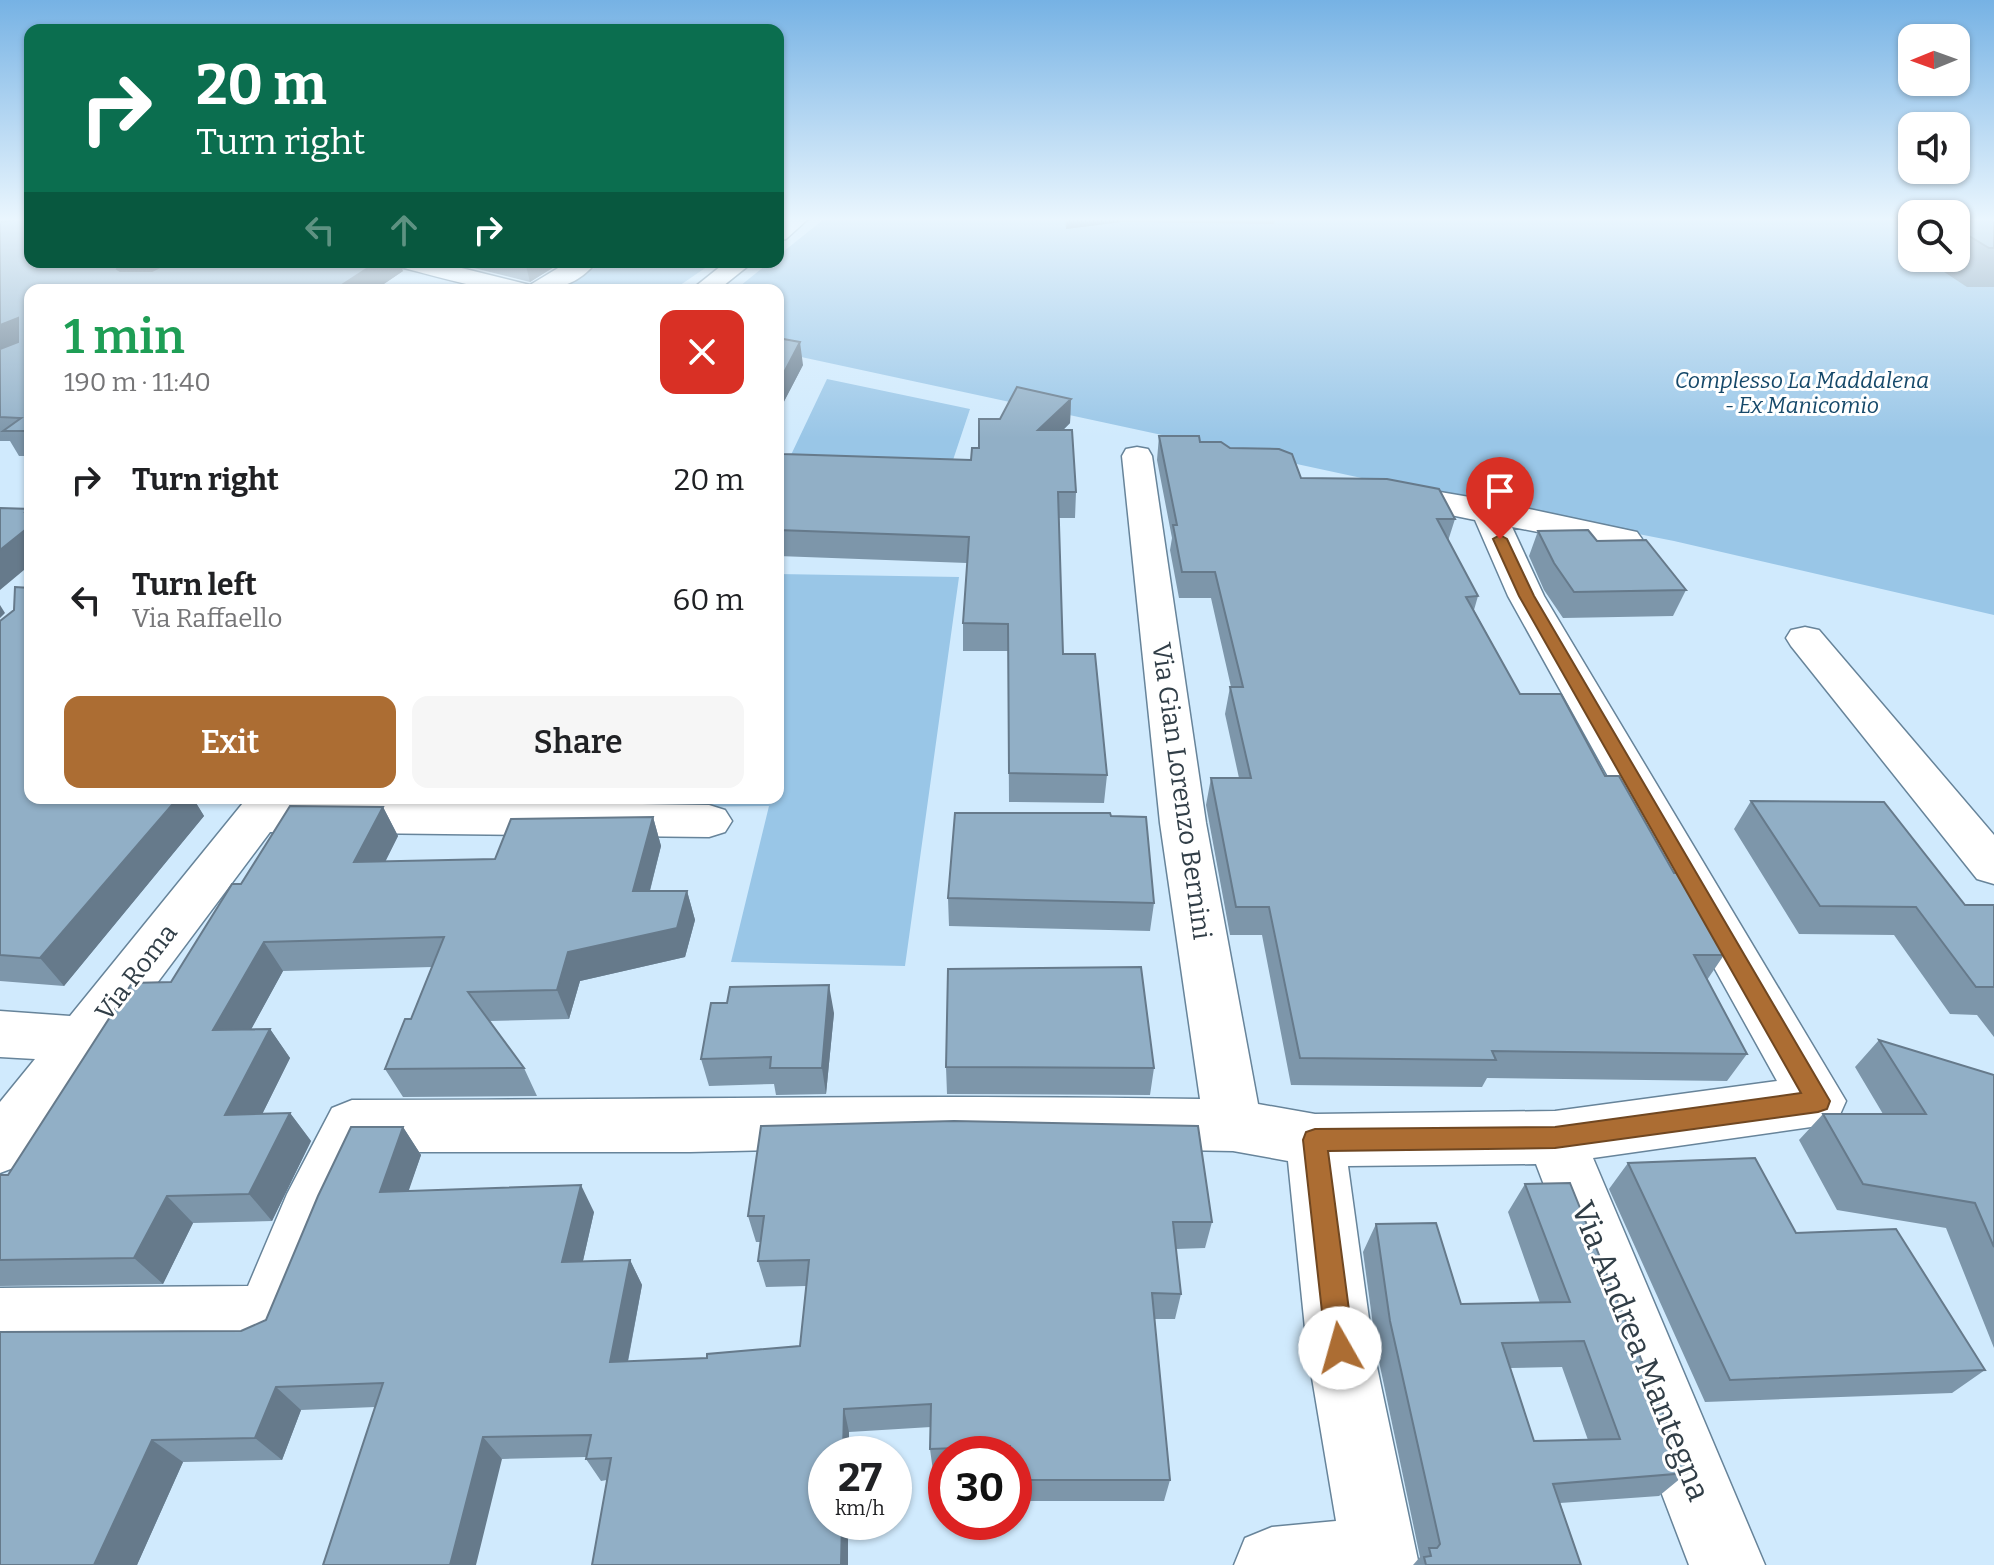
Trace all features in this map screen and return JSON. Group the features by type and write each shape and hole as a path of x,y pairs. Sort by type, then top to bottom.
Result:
{"street":[{"name":"Via Gian Lorenzo Bernini","path":"1137,456 1183,823 1233,1125"},
{"path":"1393,494 1625,539"},
{"path":"0,1321 267,1319 309,1215 352,1126 690,1126 955,1120 1233,1125 1315,1140 1555,1137 1818,1101 1526,596 1487,510"},
{"path":"1805,638 1994,867"},
{"path":"265,807 709,821"},
{"name":"Via Roma","path":"0,1146 265,807"},
{"path":"1137,822 1183,823"},
{"path":"0,1034 82,1040"},
{"name":"Via Andrea Mantegna","path":"1555,1137 1727,1565"},
{"path":"1272,1565 1380,1560 1340,1348 1315,1140"}],"green space":[{"name":"Complesso La Maddalena - Ex Manicomio","path":"784,292 1994,292 1994,615 1674,541 1445,496 784,353"},
{"path":"827,379 970,409 953,460 790,457"},
{"path":"784,574 959,577 905,966 731,962 769,806 586,808 588,804 784,804"}],"building":[{"path":"0,292 24,292 24,431 3,431 21,418 0,417 0,349 18,342 18,318 0,325"},
{"path":"784,339 800,342 784,373"},
{"path":"1017,387 1071,399 1038,430 1072,430 1076,492 1058,492 1063,654 1095,654 1107,775 1009,773 1008,624 963,623 969,537 784,530 784,454 971,460 972,448 979,448 979,419 1000,419"},
{"path":"1159,436 1199,436 1200,442 1221,442 1230,448 1279,449 1292,454 1301,478 1387,479 1439,489 1455,519 1437,519 1478,596 1466,597 1520,694 1561,694 1605,776 1619,776 1674,873 1679,873 1724,955 1694,955 1747,1054 1492,1051 1496,1060 1300,1058 1269,907 1236,907 1211,778 1251,778 1230,687 1243,687 1215,572 1182,572 1173,525 1177,525"},
{"path":"0,508 24,509 24,531 0,550"},
{"path":"1588,530 1597,541 1646,540 1686,590 1574,592 1554,563 1538,531"},
{"path":"15,587 24,588 24,804 173,804 40,958 0,955 0,621 14,610"},
{"path":"1751,801 1884,802 1965,905 1994,905 1994,987 1976,987 1916,907 1820,906"},
{"path":"290,806 383,807 354,862 495,859 511,819 653,817 633,891 687,891 677,928 568,952 557,990 468,992 524,1068 385,1069 405,1019 411,1019 444,937 264,942 213,1030 270,1029 225,1115 290,1113 249,1194 167,1196 134,1258 0,1260 0,1175 8,1175 132,983 171,982 232,884 241,884"},
{"path":"955,813 1110,813 1111,816 1146,817 1154,903 948,898"},
{"path":"1141,967 1154,1068 946,1067 948,969"},
{"path":"829,985 822,1068 770,1068 771,1057 701,1059 711,1003 727,1003 730,987"},
{"path":"1879,1040 1994,1075 1994,1247 1975,1203 1863,1184 1823,1114 1926,1114"},
{"path":"954,1121 1198,1126 1212,1222 1173,1222 1181,1294 1152,1293 1170,1480 1032,1480 1032,1436 930,1436 931,1404 844,1409 843,1436 808,1436 808,1540 842,1540 841,1565 592,1565 611,1458 586,1459 591,1435 483,1437 450,1565 323,1565 383,1383 276,1387 255,1438 152,1440 94,1565 0,1565 0,1332 241,1331 266,1320 351,1127 403,1127 380,1192 581,1185 562,1262 630,1260 610,1362 707,1358 707,1354 800,1346 809,1260 758,1261 764,1216 748,1216 761,1126"},
{"path":"1755,1158 1796,1233 1896,1229 1985,1370 1730,1380 1628,1163"},
{"path":"1570,1183 1687,1473 1553,1484 1581,1565 1426,1565 1424,1557 1431,1556 1429,1548 1437,1548 1440,1544 1390,1321 1376,1224 1436,1223 1461,1304 1570,1302 1525,1184","holes":["1584,1341 1620,1439 1534,1441 1502,1343"]}],"route":[{"path":"1340,1348 1315,1140 1555,1137 1818,1101 1526,596 1500,539"}]}
